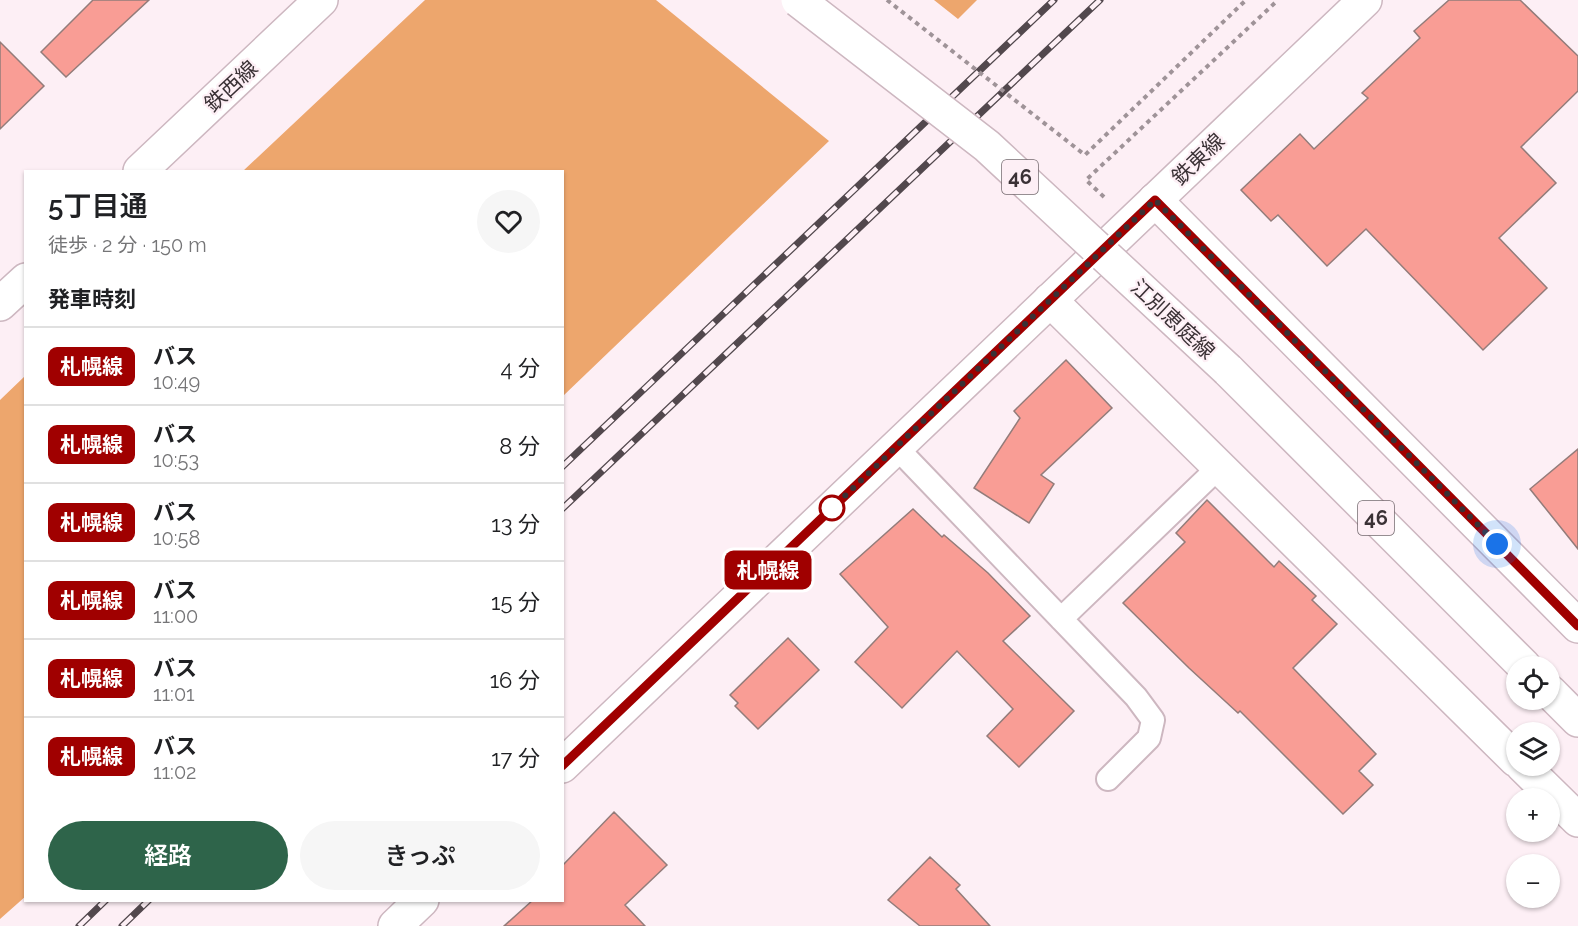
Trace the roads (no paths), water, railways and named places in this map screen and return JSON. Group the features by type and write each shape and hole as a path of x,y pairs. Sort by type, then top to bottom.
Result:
{"street":[{"name":"鉄西線","path":"141,170 321,0"},
{"name":"江別恵庭線","path":"798,0 987,146 1228,370 1514,656"},
{"name":"鉄東線","path":"564,764 1365,0"},
{"path":"1155,200 1578,626"},
{"path":"0,304 24,282"},
{"path":"1050,300 1506,750"},
{"path":"1560,702 1578,720"},
{"path":"1533,776 1578,820"},
{"path":"395,926 420,902"}],"lane":[{"path":"896,447 1136,698 1153,720 1149,738 1108,779"},
{"path":"1061,619 1219,466"}],"railway":[{"path":"564,465 1054,0"},
{"path":"564,507 1100,0"},
{"path":"79,926 104,902"},
{"path":"122,926 147,902"}]}
